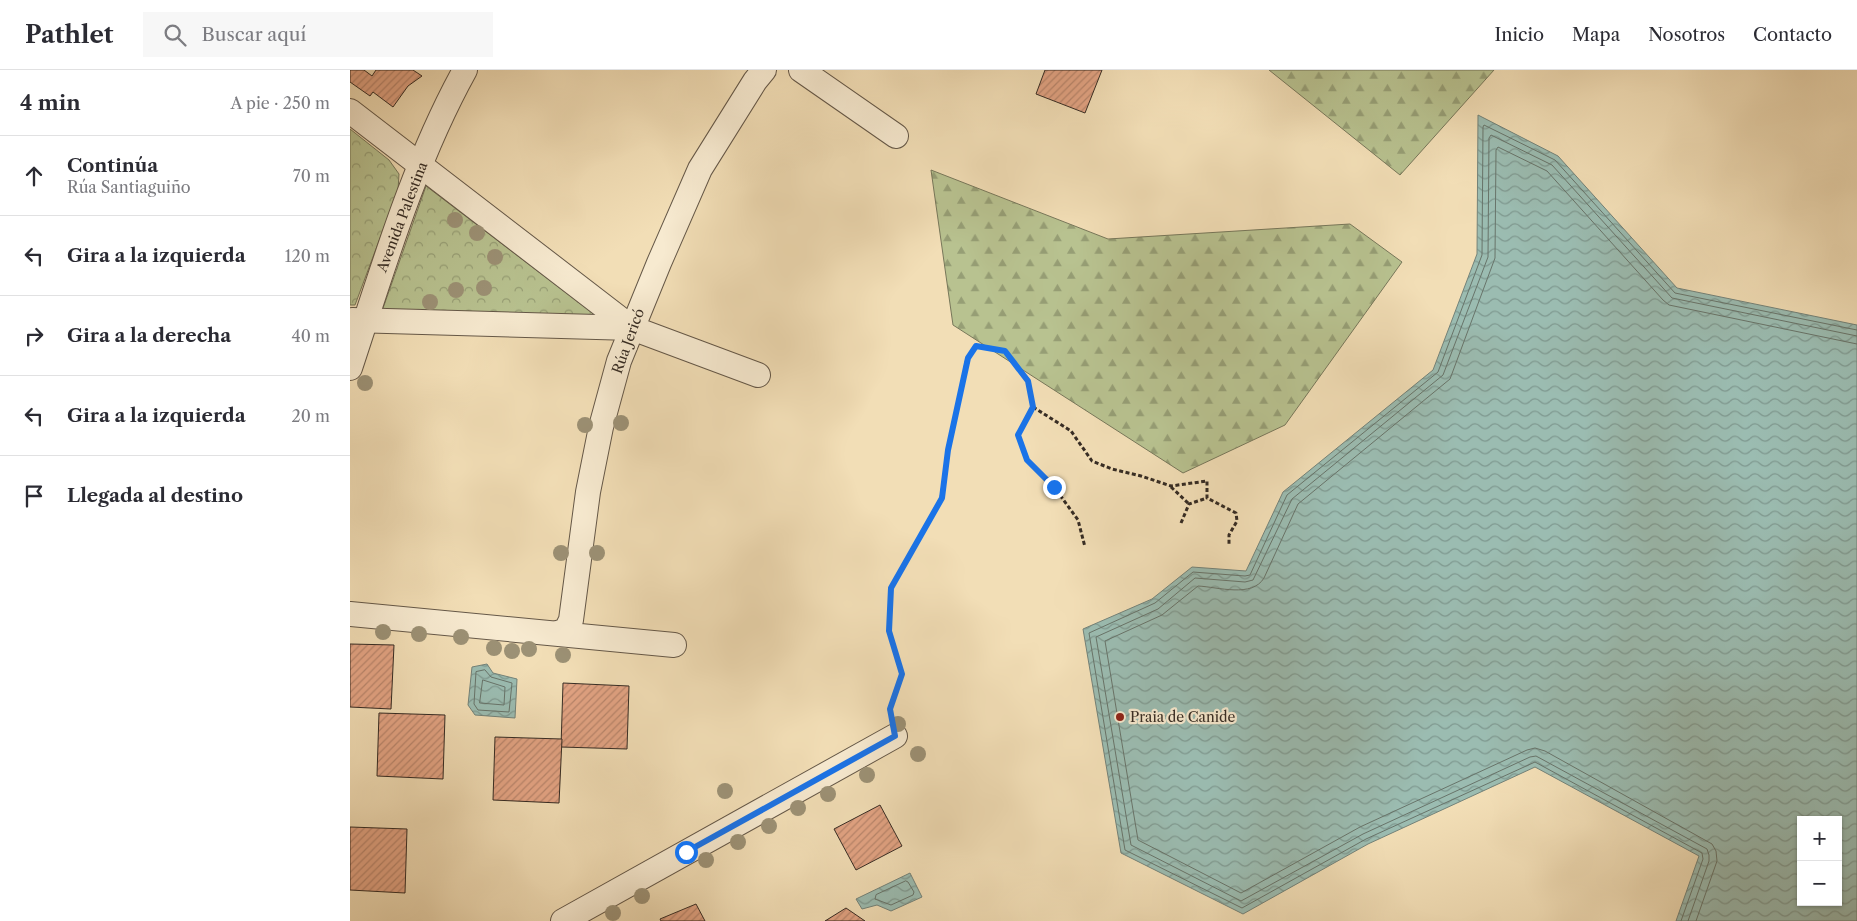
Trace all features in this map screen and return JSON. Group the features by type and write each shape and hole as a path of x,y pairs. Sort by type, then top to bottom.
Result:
{"street":[{"name":"Avenida Palestina","path":"350,368 358,320 446,105 465,70"},
{"name":"Rúa Jericó","path":"558,633 566,630 571,620 588,492 599,436 619,360 658,263 700,169 755,81 764,70"},
{"path":"801,70 896,136"},
{"path":"350,111 632,328 758,375"},
{"path":"358,320 632,328"},
{"path":"350,614 674,645"},
{"path":"563,921 895,736"}],"path":[{"path":"895,736 890,709 902,674 889,631 891,588 942,498 948,450 968,358 976,346 1005,351 1028,381 1033,407 1018,435 1027,460 1054,487 1078,520 1085,547"},
{"path":"1033,407 1071,431 1092,461 1112,469 1171,486 1207,481 1207,498"},
{"path":"1171,486 1189,504"},
{"path":"1181,523 1189,504 1207,498 1236,513 1237,521 1229,534 1229,546"}],"green space":[{"path":"1269,70 1494,70 1400,175"},
{"path":"350,129 389,160 399,174 398,190 355,305 350,305"},
{"path":"931,170 1108,239 1350,224 1402,262 1285,425 1183,473 953,325"},
{"path":"426,186 598,317 382,311"}],"water":[{"path":"1478,115 1558,156 1677,288 1857,325 1857,921 1676,921 1699,856 1535,767 1368,844 1243,914 1121,853 1083,629 1152,599 1192,567 1246,571 1283,492 1433,370 1477,254"},
{"path":"487,664 493,673 517,679 515,718 475,715 468,705 472,667"},
{"path":"910,873 922,897 891,911 877,905 862,909 856,899"}],"building":[{"path":"350,70 364,70 372,76 376,70 413,70 422,76 408,86 393,107 373,92 370,96 350,82"},
{"path":"1045,70 1102,70 1085,113 1036,94"},
{"path":"350,644 394,645 391,709 350,707"},
{"path":"563,683 629,686 627,749 561,747"},
{"path":"379,713 445,715 443,779 377,776"},
{"path":"495,737 562,739 559,803 493,800"},
{"path":"880,805 902,846 856,870 834,829"},
{"path":"350,827 407,829 405,893 350,890"},
{"path":"696,904 705,921 661,921 660,919"},
{"path":"846,908 865,921 825,921"}],"place":[{"name":"Praia de Canide","path":"1120,717"}],"route":[{"path":"686,852 895,736 890,709 902,674 889,631 891,588 942,498 948,450 968,358 976,346 1005,351 1028,381 1033,407 1018,435 1027,460 1054,487"}]}
